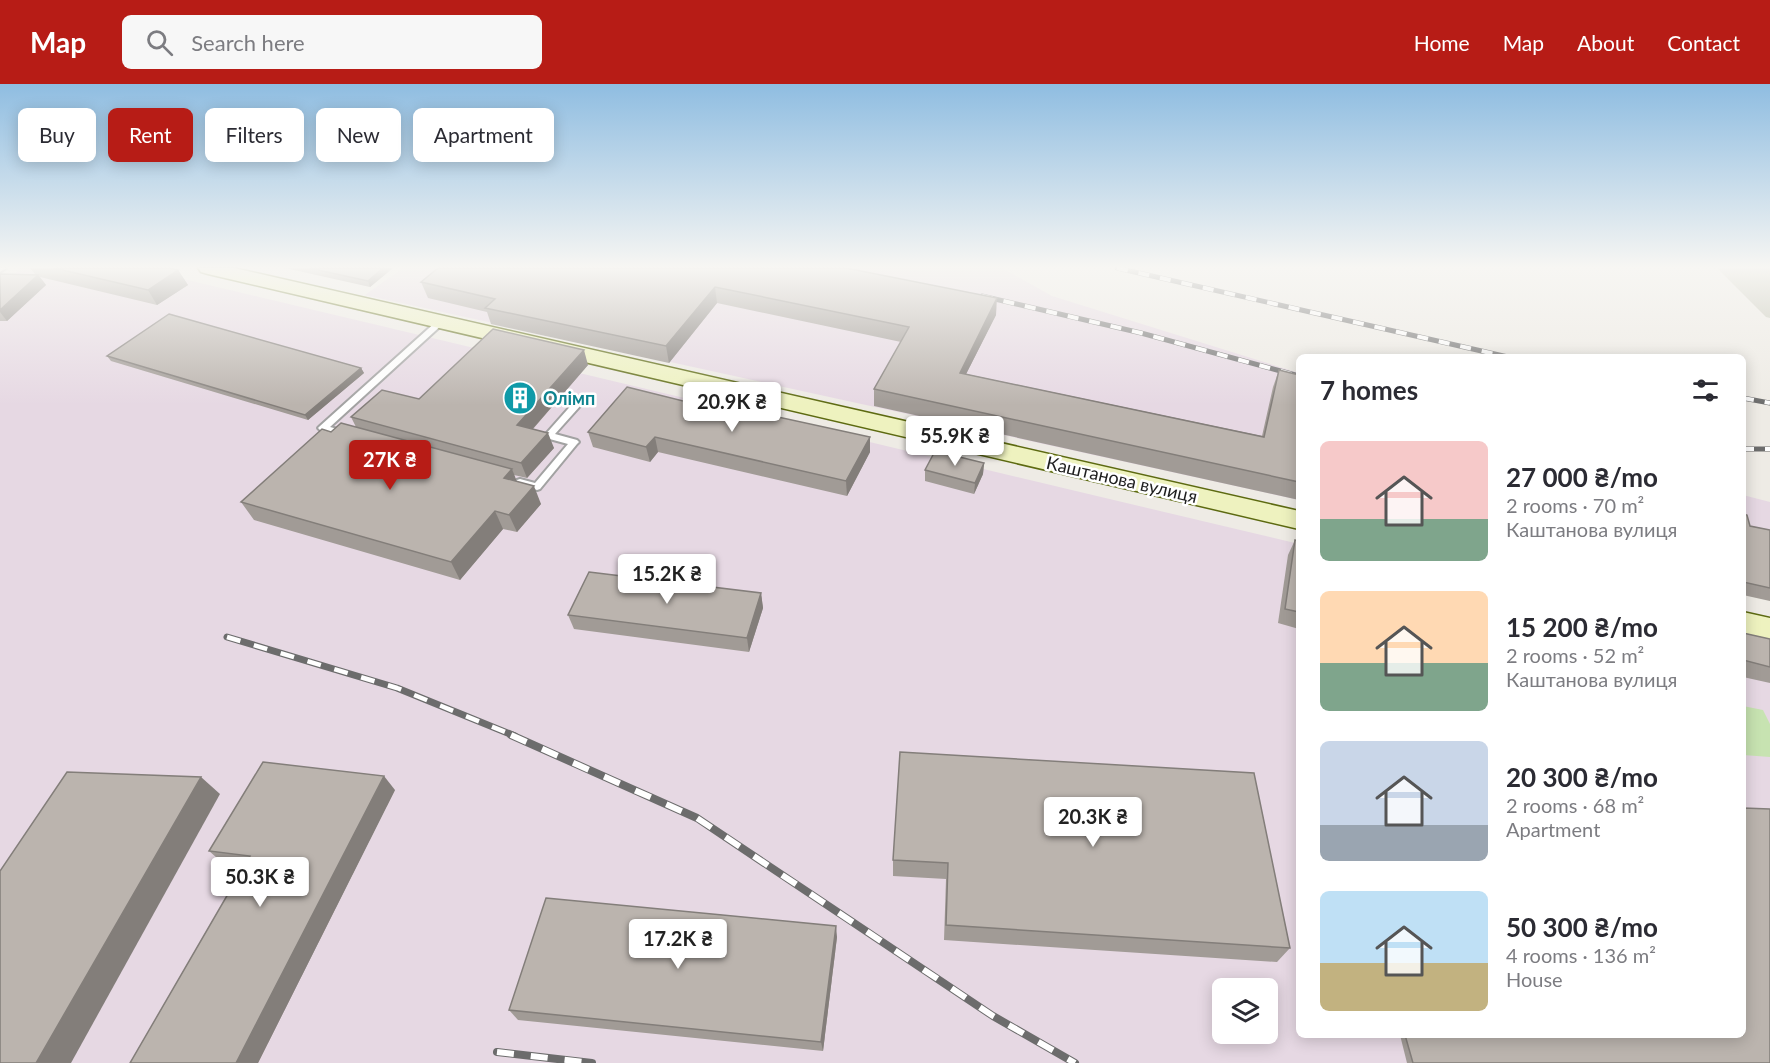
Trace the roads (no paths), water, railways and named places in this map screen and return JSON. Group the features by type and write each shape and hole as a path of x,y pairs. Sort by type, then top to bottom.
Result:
{"street":[{"name":"Каштанова вулиця","path":"406,314 1296,519"},
{"path":"1746,624 1770,629"}],"lane":[{"path":"357,437 323,428 441,322"},
{"path":"514,481 537,487 570,448 574,442 549,436 578,403"}],"railway":[{"path":"1058,314 1141,333 1296,375"},
{"path":"1318,314 1495,354"},
{"path":"1746,399 1770,403"},
{"path":"1746,449 1770,449"},
{"path":"227,637 397,688 515,736"},
{"path":"511,735 697,818 993,1016 1075,1063"},
{"path":"497,1052 592,1063"}],"place":[{"name":"Олімп","path":"520,398"}]}
